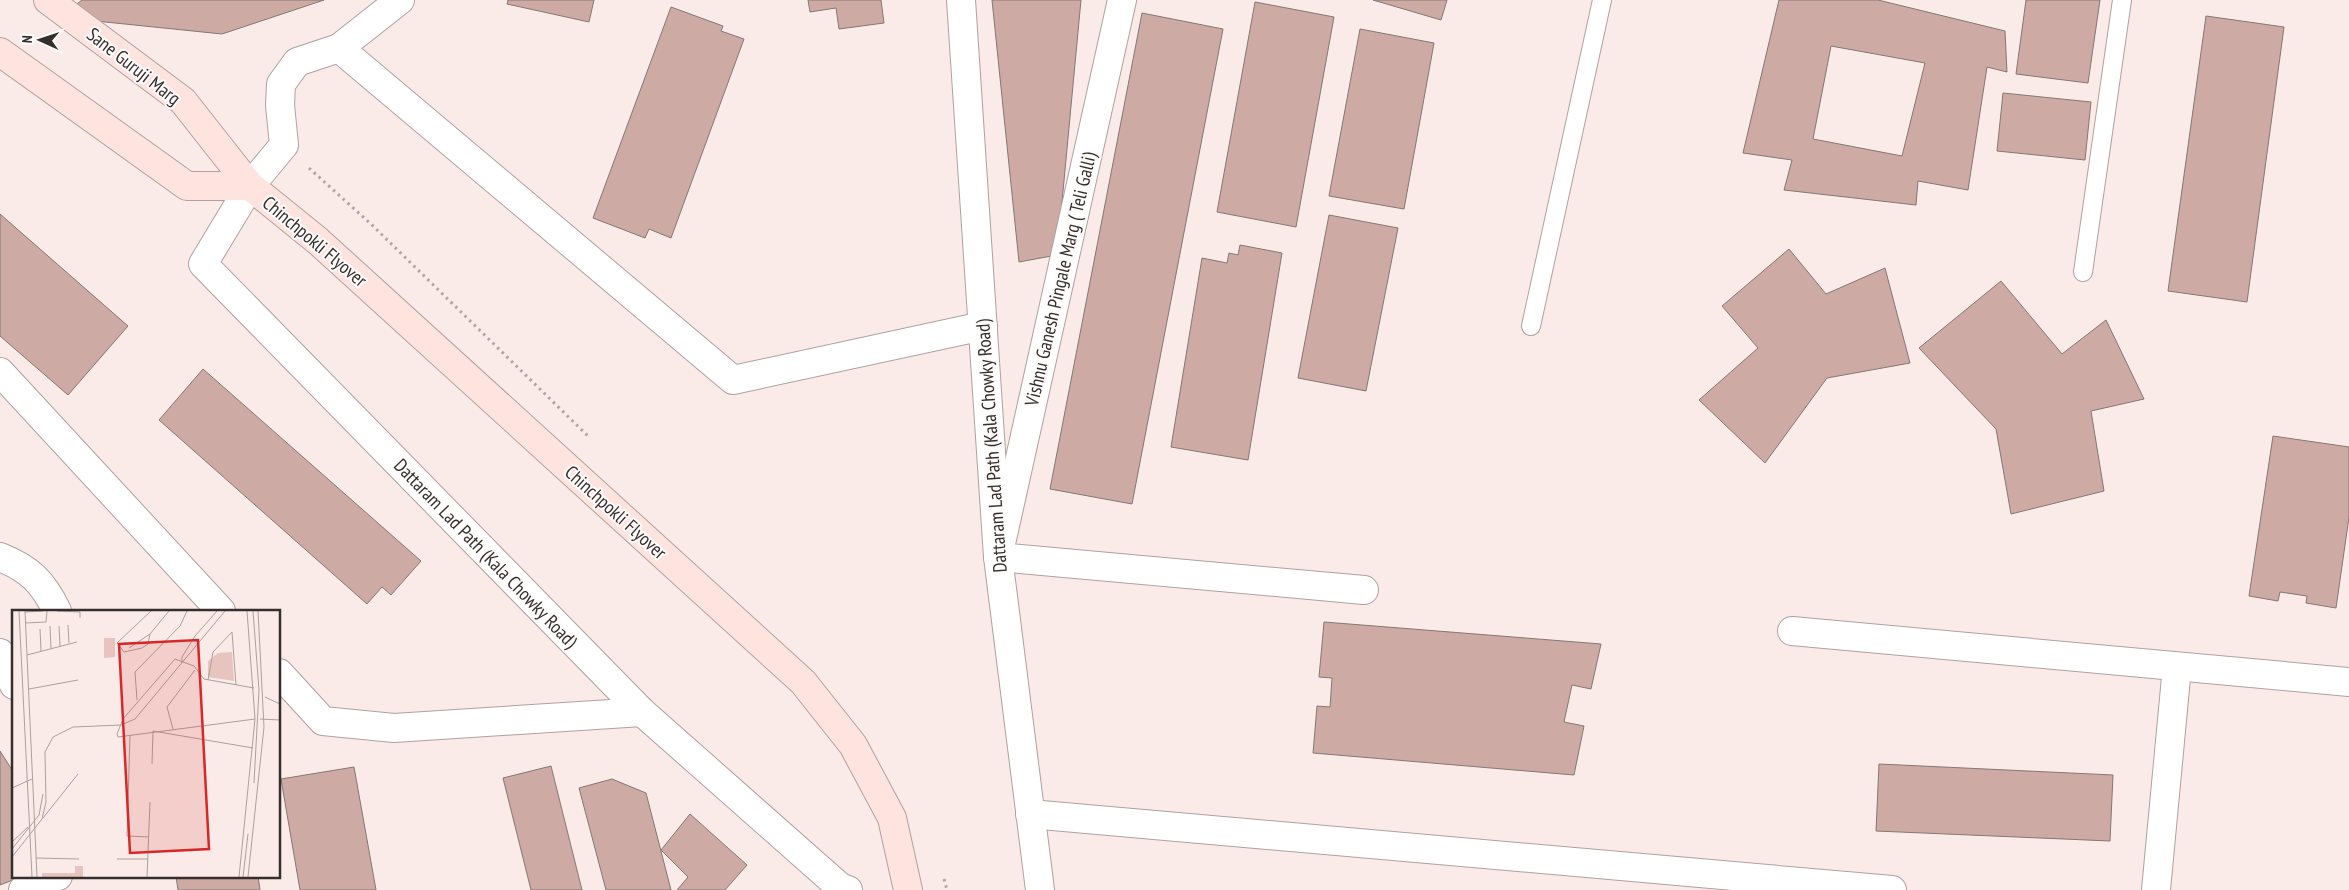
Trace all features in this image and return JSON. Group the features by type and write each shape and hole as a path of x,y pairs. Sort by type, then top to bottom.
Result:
{"main road":[{"name":"Sane Guruji Marg","path":"48,0 183,101 250,186"},
{"path":"0,52 188,186 250,186"},
{"name":"Chinchpokli Flyover","path":"250,186 318,241 803,682 853,746 892,818 908,890"}],"street":[{"path":"250,186 284,145 280,105 281,84 296,62 338,48 400,0"},
{"name":"Dattaram Lad Path (Kala Chowky Road)","path":"962,0 998,557 1040,890"},
{"name":"Vishnu Ganesh Pingale Marg ( Teli Galli)","path":"998,557 1122,0"},
{"path":"338,48 733,380 983,326"},
{"name":"Dattaram Lad Path (Kala Chowky Road)","path":"250,186 203,264 642,712 840,887 848,890"},
{"path":"0,372 220,610"},
{"path":"0,557 19,564 47,589 57,610"},
{"path":"998,557 1364,590"},
{"path":"1792,631 2349,682"},
{"path":"0,653 12,680"},
{"path":"2156,890 2177,667"},
{"path":"280,675 322,721 394,728 642,712"},
{"path":"1030,814 1892,890"},
{"path":"23,890 53,878"}],"lane":[{"path":"1531,326 1602,0"},
{"path":"2083,272 2122,0"}],"building":[{"path":"82,0 324,0 222,34 86,20 73,7"},
{"path":"508,0 594,0 589,22 507,4"},
{"path":"808,0 881,0 884,23 839,29 836,8 810,12"},
{"path":"992,0 1081,0 1057,255 1019,262"},
{"path":"1373,0 1447,0 1441,20"},
{"path":"1779,0 1878,0 2005,31 2007,72 1987,67 1968,190 1918,181 1916,205 1784,190 1792,160 1743,153","holes":["1831,46 1925,63 1902,156 1813,139"]},
{"path":"2026,0 2100,0 2088,83 2016,74"},
{"path":"1255,2 1334,17 1296,227 1217,212"},
{"path":"671,7 723,26 721,31 744,39 671,238 649,229 645,238 593,218"},
{"path":"1142,13 1223,29 1132,504 1050,489"},
{"path":"2206,16 2284,27 2247,302 2168,291"},
{"path":"1360,29 1434,43 1404,209 1329,196"},
{"path":"2003,93 2091,102 2085,160 1997,151"},
{"path":"0,214 128,326 68,395 0,336"},
{"path":"1329,215 1398,228 1366,391 1298,378"},
{"path":"1240,245 1282,253 1248,460 1171,447 1202,258 1227,263 1229,253 1238,255"},
{"path":"1789,249 1826,294 1885,268 1910,363 1827,378 1765,463 1699,400 1758,348 1722,306"},
{"path":"2001,281 2062,354 2106,320 2144,399 2091,411 2104,491 2011,514 1996,429 1919,348"},
{"path":"203,369 421,561 391,595 382,587 367,604 159,420"},
{"path":"2273,436 2349,447 2349,517 2336,608 2306,603 2307,596 2280,592 2278,601 2249,596"},
{"path":"1324,622 1601,644 1591,689 1572,685 1564,722 1584,726 1574,775 1313,753 1317,706 1330,707 1332,678 1319,677"},
{"path":"0,751 12,770 12,878 18,878 0,885"},
{"path":"1879,764 2113,775 2110,841 1876,831"},
{"path":"551,766 582,890 531,890 503,778"},
{"path":"354,767 376,890 300,890 281,779"},
{"path":"612,779 646,793 671,890 606,890 579,788"},
{"path":"690,814 747,865 725,890 677,890 688,877 661,850"},
{"path":"176,878 258,878 260,890 178,890"}]}
